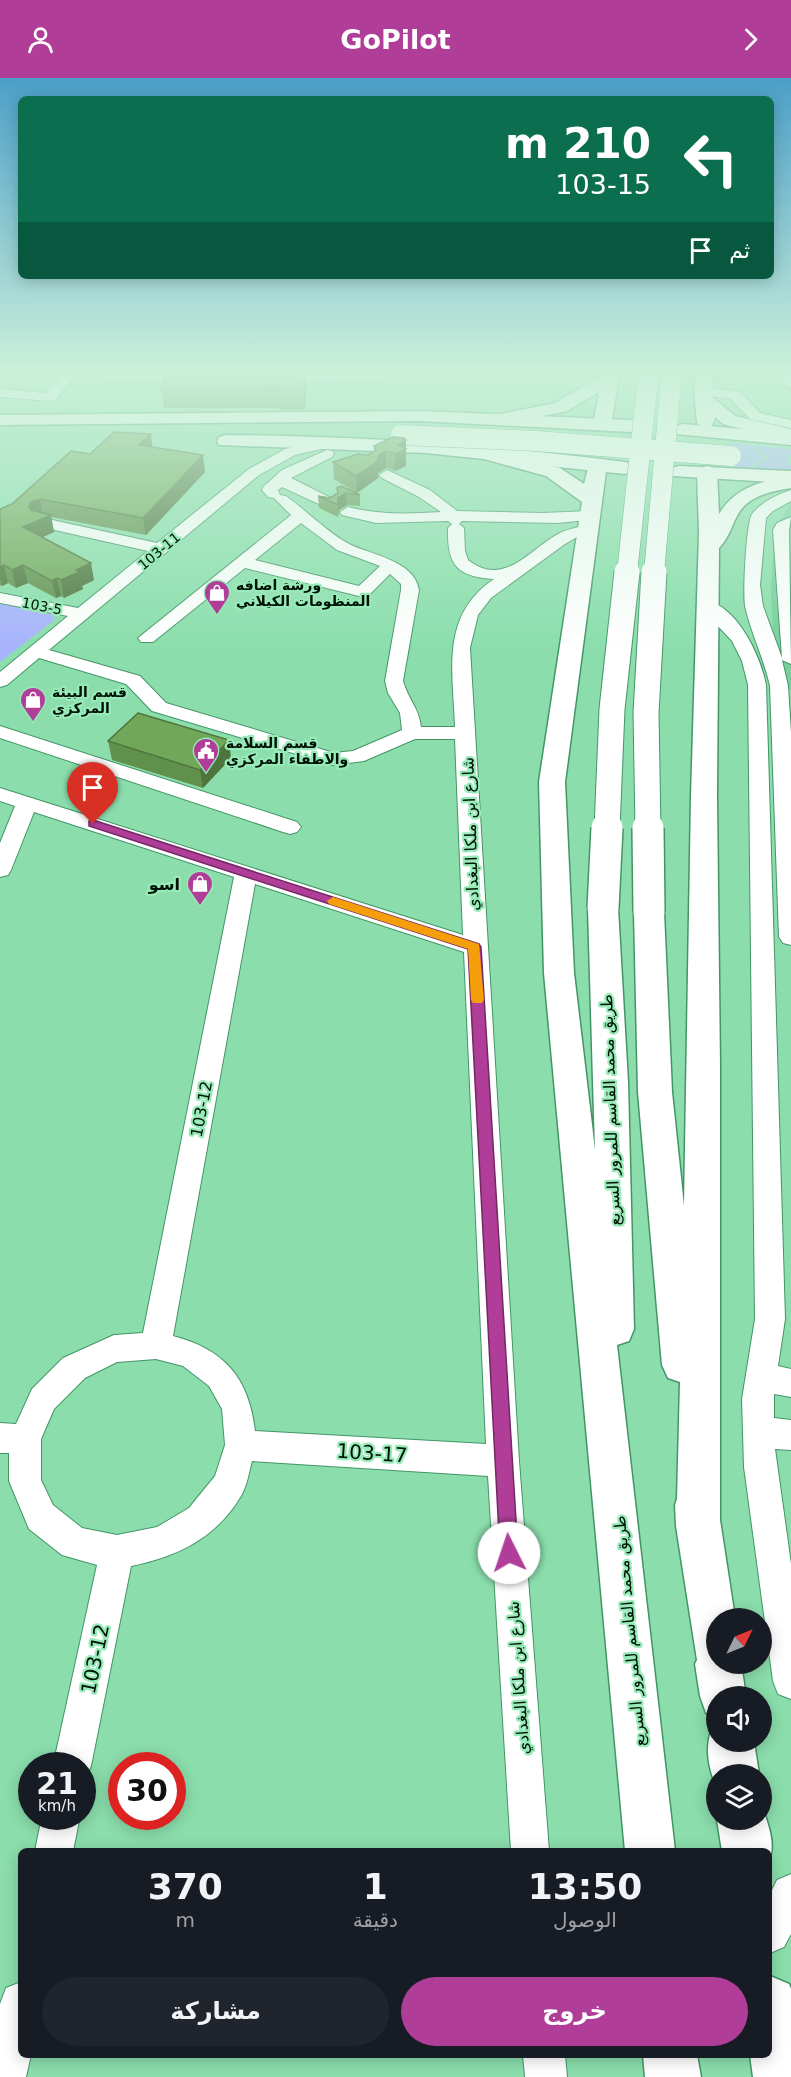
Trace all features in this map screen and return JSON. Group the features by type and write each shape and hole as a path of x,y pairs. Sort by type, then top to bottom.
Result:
{"main road":[{"path":"524,463 553,472 573,484 591,515"},
{"path":"601,463 552,782 559,973 619,1547"},
{"name":"طريق محمد القاسم للمرور السريع","path":"639,463 612,709 603,908 611,1082 619,1547 650,1848"},
{"path":"663,463 646,713 655,1092 698,1526 710,1608"},
{"path":"698,1526 704,1066 704,796 709,546 703,463"},
{"path":"731,463 791,477"},
{"path":"709,546 722,534 729,513 741,499 764,488 791,482"},
{"path":"744,1830 747,1848"},
{"path":"772,2016 781,2077"},
{"path":"670,2058 673,2077"}],"street":[{"name":"103-11","path":"0,681 254,472 270,463"},
{"path":"305,463 284,477 270,490 343,547 389,566 406,578 410,586 394,681 397,693 410,713 412,733"},
{"path":"254,472 284,477 289,485 328,503"},
{"path":"387,475 423,494 454,523 458,555 463,564 482,572 512,573"},
{"path":"782,659 752,595 756,525 763,511 791,495"},
{"path":"348,512 376,518 454,523 537,520 591,515"},
{"path":"147,638 301,515"},
{"name":"شارع ابن ملكا البغدادي","path":"530,1848 503,1461 474,947 467,733 461,648 463,632 474,606 484,594 496,583 539,556 591,515"},
{"path":"791,522 783,526 781,531 782,659 776,698 770,1311 769,1336 761,1377 758,1432 760,1467 791,1681"},
{"path":"43,523 161,549"},
{"path":"242,562 359,591 364,590 389,566"},
{"path":"708,596 733,608 782,659"},
{"path":"708,596 744,645 756,675 776,698 791,937"},
{"name":"103-5","path":"0,598 83,614"},
{"path":"37,652 133,680 137,682 147,698 159,707 333,759 357,757 412,733 467,733"},
{"path":"0,732 290,827"},
{"path":"0,794 474,947"},
{"path":"0,870 27,803"},
{"name":"103-12","path":"156,1345 246,873"},
{"path":"156,1345 191,1354 220,1376 237,1407 241,1444 229,1485 201,1520 162,1544 117,1552 74,1543 41,1517 25,1481 13,1438 43,1400 74,1368 114,1349 156,1345"},
{"path":"761,1377 791,1383"},
{"path":"758,1432 791,1435"},
{"name":"103-17","path":"241,1444 503,1461"},
{"name":"103-12","path":"75,1752 117,1552"},
{"path":"55,1848 58,1830"},
{"path":"772,1929 791,1894"},
{"path":"5,2077 18,2017"},
{"path":"544,2058 546,2077"}],"shaded area":[{"path":"731,463 756,463 747,469 731,468"},
{"path":"759,463 789,463 791,472 751,469"},
{"path":"791,503 791,689 776,689 771,594 774,530"},
{"path":"0,603 53,614 53,621 0,662"}],"building":[{"path":"57,463 195,463 143,518 40,499 31,502 29,507 31,510 51,515 23,527 91,563 76,570 79,572 61,580 57,578 52,581 23,565 12,570 4,565 0,567 0,509 12,504"},
{"path":"335,463 375,463 356,476"},
{"path":"341,486 360,495 346,493 338,498 338,505 318,496 330,498 338,493 337,488"},
{"path":"138,713 229,740 200,770 108,741"}],"slow traffic":[{"path":"333,901 474,947 477,1000"}],"place":[{"name":"ورشة اضافه المنظومات الكيلاني","path":"217,616"},
{"name":"قسم البيئة المركزي","path":"33,723"},
{"name":"قسم السلامة والاطفاء المركزي","path":"206,774"},
{"name":"اسو","path":"200,907"}],"route":[{"path":"93,824 474,947 509,1553"}]}
